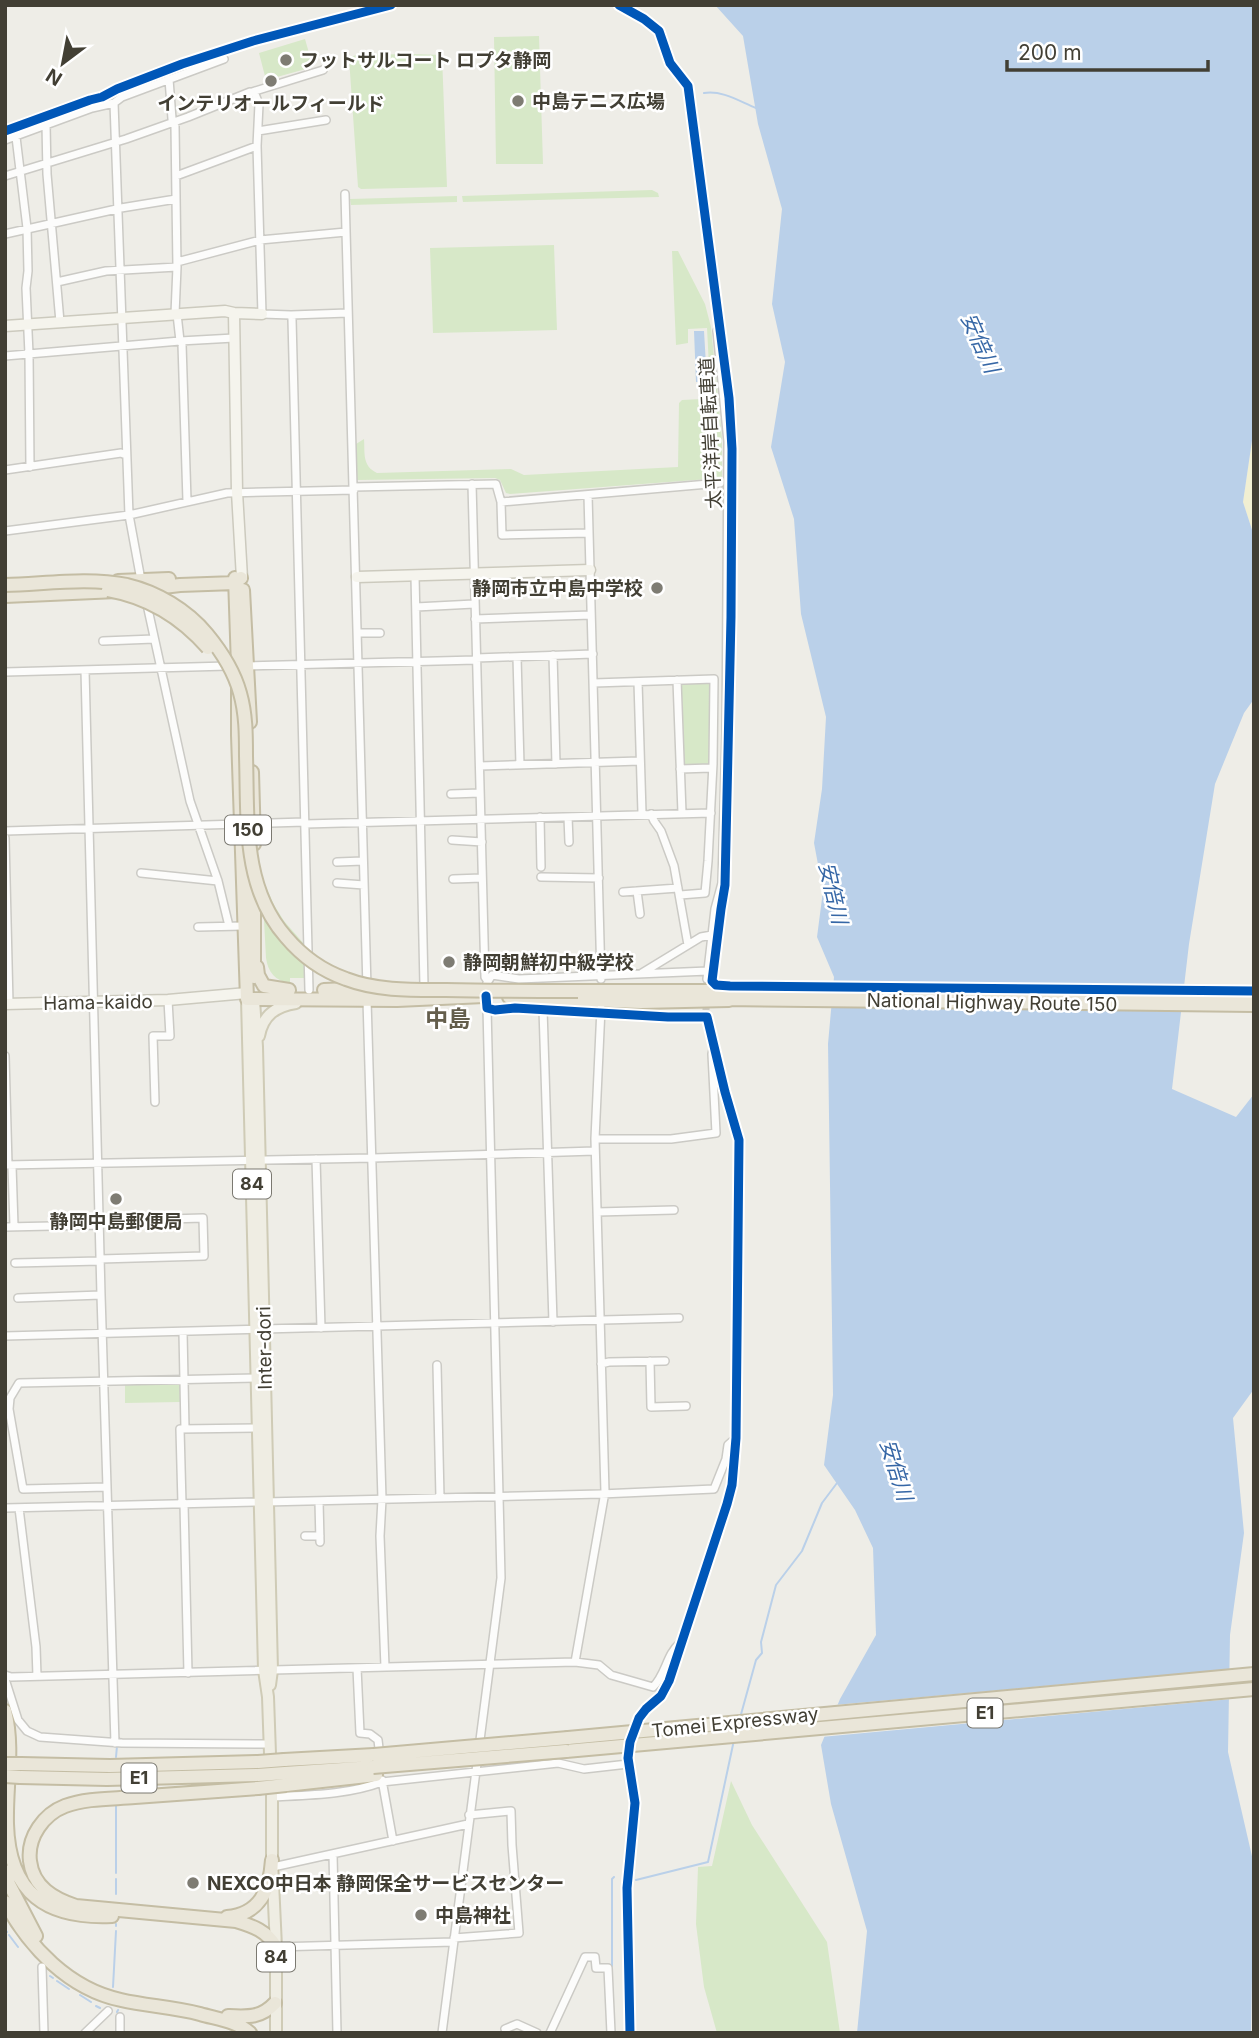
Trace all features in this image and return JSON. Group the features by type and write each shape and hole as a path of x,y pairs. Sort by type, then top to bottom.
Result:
{"highway":[{"name":"150","path":"5,583 180,585 237,579"},
{"name":"National Highway Route 150","path":"237,579 246,628 243,666 254,935 250,996"},
{"name":"150","path":"5,583 89,582 127,586 157,596 182,611 211,638 233,676 244,714 248,839 252,870 259,894 273,921 308,958 346,979 372,986 578,993"},
{"name":"150","path":"5,593 142,584"},
{"name":"150","path":"5,593 96,589 131,596 156,605 180,620 208,648 225,677 236,714 243,858 248,884 258,909 279,940 287,950 314,971 343,986 382,995 578,993"},
{"name":"National Highway Route 150","path":"248,825 243,926 250,996"},
{"name":"National Highway Route 150","path":"254,935 257,945 257,975 268,988 363,995 424,986 487,993"},
{"name":"National Highway Route 150","path":"250,996 487,993 621,986 730,995 1254,996"},
{"name":"National Highway Route 150","path":"250,996 289,990"},
{"name":"National Highway Route 150","path":"578,993 1254,1005"},
{"name":"Tomei Expressway","path":"5,1776 21,1771 110,1766 258,1775 376,1769 466,1760 659,1729 1254,1674"},
{"name":"Tomei Expressway","path":"376,1769 567,1744 655,1743 1254,1689"},
{"path":"5,1710 10,1747 7,1825 9,1846 21,1879 29,1890 49,1907 74,1915 160,1915"},
{"name":"Tomei Expressway","path":"5,1764 21,1771"},
{"path":"258,1775 66,1806 43,1820 30,1846 29,1859 37,1882 65,1903 236,1921 266,1933 276,1947"},
{"path":"210,1919 239,1916 257,1905 269,1882 273,1863"},
{"path":"5,1871 35,1935 74,1971 100,1987 239,2025 250,2033"},
{"path":"5,1902 38,1950 81,1984 120,2000 170,2007"},
{"path":"198,2014 257,2017 275,2003"}],"main road":[{"path":"257,1047 264,1020 279,1007 363,995"},
{"name":"Inter-dori","path":"250,996 257,1047 256,1160"},
{"name":"Inter-dori","path":"250,996 270,1749"},
{"name":"Inter-dori","path":"260,1330 258,1428 264,1502"},
{"name":"84","path":"272,1795 276,2033"}],"street":[{"path":"5,140 92,108 114,103 122,97 224,59"},
{"path":"5,176 116,142 253,92 323,70"},
{"path":"169,79 175,126 176,314 182,344 187,501"},
{"path":"253,92 259,104 257,146 262,314"},
{"path":"114,103 128,514 190,801 218,881 229,926"},
{"path":"258,131 326,120"},
{"path":"46,124 60,322"},
{"path":"16,137 27,228 30,467"},
{"path":"176,176 257,146"},
{"path":"345,194 363,822 363,995 373,1158 385,1667"},
{"path":"5,234 176,199"},
{"path":"57,282 121,270 177,265 260,240 346,232"},
{"path":"5,326 225,311 262,314 348,313"},
{"path":"234,313 237,579"},
{"path":"291,314 309,990"},
{"path":"707,979 722,873 727,592 728,442 717,331"},
{"path":"5,356 234,338"},
{"path":"5,470 121,453 126,455"},
{"path":"501,502 720,482"},
{"path":"442,2033 501,1578 472,484"},
{"path":"5,531 128,514 237,492 496,484 501,502 502,535 589,533"},
{"path":"588,495 601,976"},
{"path":"356,577 590,570"},
{"path":"415,576 424,986"},
{"path":"416,607 474,604"},
{"path":"475,619 591,615"},
{"path":"358,633 380,633"},
{"path":"103,641 154,639"},
{"path":"5,672 418,662 593,654"},
{"path":"553,655 556,764"},
{"path":"517,657 520,765"},
{"path":"85,670 115,1743"},
{"path":"677,680 682,813"},
{"path":"594,683 714,680 711,813 705,893 623,892"},
{"path":"638,682 642,813"},
{"path":"480,766 640,761"},
{"path":"680,769 711,768"},
{"path":"451,794 480,793"},
{"path":"5,831 711,813"},
{"path":"651,814 661,831 674,866 688,944"},
{"path":"540,817 541,867"},
{"path":"568,817 569,842"},
{"path":"5,838 7,1004"},
{"path":"452,841 482,842"},
{"path":"337,862 363,861"},
{"path":"141,873 218,881"},
{"path":"541,877 600,878"},
{"path":"453,879 482,878"},
{"path":"337,883 364,885"},
{"path":"637,891 640,914"},
{"path":"198,927 243,926"},
{"path":"642,973 688,944 712,935"},
{"path":"639,1718 664,1691 732,1485 736,1438 739,1140 724,1092 706,1014 680,1017 601,1011 515,1008 495,1010 487,993 492,975 519,979 708,971"},
{"name":"Hama-kaido","path":"7,1004 190,998 232,1000 250,996"},
{"path":"155,1102 153,1036 170,1036 168,1000"},
{"path":"543,1009 553,1322"},
{"path":"575,1662 605,1492 595,1151 601,1011"},
{"path":"595,1139 671,1139 716,1133 712,1054 715,1044"},
{"path":"5,1056 9,1227 203,1219 204,1256 15,1263"},
{"path":"8,1165 595,1151"},
{"path":"316,1159 321,1328"},
{"path":"597,1212 674,1210"},
{"path":"18,1298 101,1295"},
{"path":"5,1336 679,1318"},
{"path":"183,1332 185,1429"},
{"path":"650,1361 651,1407 686,1406"},
{"path":"601,1364 665,1361"},
{"path":"437,1365 440,1498"},
{"path":"107,1487 23,1489 9,1409 10,1398 19,1383 257,1378"},
{"path":"188,1673 180,1430 258,1428"},
{"path":"5,1508 714,1489 726,1459 728,1445 736,1438"},
{"path":"305,1536 320,1539 318,1500"},
{"path":"19,1508 37,1676"},
{"path":"270,1749 40,1737 27,1731 18,1720 5,1677 575,1662 599,1665 611,1675 653,1687 660,1679 672,1652 682,1641"},
{"path":"356,1668 360,1733 370,1734 378,1740 376,1769 393,1841"},
{"path":"376,1769 476,1772 558,1763 584,1769 628,1761 635,1803 627,1888 630,2033"},
{"path":"272,1795 328,1794 362,1789 376,1769"},
{"path":"273,1863 393,1841 469,1819 511,1811 519,1933 453,1940 276,1947"},
{"path":"333,1854 337,2033"},
{"path":"550,2033 585,1956 595,1957 596,1971 608,1968 611,2033"},
{"path":"42,1967 44,2033"},
{"path":"85,2033 108,2011"},
{"path":"120,2017 120,2033"},
{"path":"505,2029 517,2024 537,2033"}],"green space":[{"name":"中島テニス広場","path":"539,36 543,164 496,164 494,37"},
{"name":"フットサルコート ロプタ静岡","path":"305,39 313,67 266,80 259,53"},
{"path":"356,55 442,55 447,187 361,189 358,187 349,58"},
{"path":"652,190 658,193 659,197 463,202 462,196"},
{"path":"457,196 457,202 351,205 350,199"},
{"path":"554,245 557,330 433,333 430,248"},
{"path":"672,251 678,251 705,304 711,327 722,438 722,478 510,494 506,493 500,480 495,478 357,480 356,444 364,439 367,463 377,473 511,469 524,475 678,467 679,403 682,400 702,399 710,385 707,328 688,329 688,343 676,345"},
{"path":"683,683 711,685 709,766 685,767 683,764 680,686"},
{"path":"262,882 284,921 305,945 307,983 304,978 290,978 290,983 280,980 268,968"},
{"path":"125,1385 180,1385 180,1402 125,1403"},
{"path":"731,1781 752,1825 827,1942 840,2033 717,2033 704,1987 696,1924 698,1867 712,1866"}],"sand":[{"path":"1254,427 1254,536 1243,502"}],"water":[{"name":"安倍川","path":"715,5 1254,5 1254,427 1243,502 1254,536 1254,699 1244,713 1215,784 1189,944 1172,1089 1236,1117 1254,1094 1254,1389 1233,1418 1244,1533 1230,1635 1228,1752 1254,1865 1251,2033 857,2033 867,1931 831,1804 821,1745 840,1699 876,1635 873,1548 855,1510 824,1465 833,1395 828,1044 834,977 817,937 823,891 814,843 822,789 826,717 801,614 794,519 771,447 785,362 772,304 782,209 758,124 743,36"},
{"path":"694,331 704,331 707,382 696,382"}],"pier":[{"path":"1233,1669 1232,1699 821,1737 834,1705"}],"waterway":[{"path":"704,93 724,95 756,108"},
{"path":"740,1718 756,1660 762,1653 761,1642 776,1585 802,1551 822,1503 837,1483"},
{"path":"636,1880 708,1862 734,1740"},
{"path":"116,1757 117,1746"},
{"path":"116,1805 116,1873"},
{"path":"612,1966 614,1877"},
{"path":"116,1879 116,1894"},
{"path":"113,1987 116,1931"},
{"path":"9,1935 18,1947"},
{"path":"57,1981 69,1989"},
{"path":"80,1995 91,2002"},
{"path":"96,2006 100,2008"}],"tunnel":[{"path":"706,1010 707,979"}],"cycle path":[{"path":"5,131 102,97 182,64 253,41 391,5"},
{"name":"太平洋岸自転車道","path":"619,5 659,31 670,63 688,86 729,398 732,449 731,617 725,885 712,981 716,985 730,986 1254,991"},
{"path":"486,996 487,1008 495,1010 515,1008 707,1017 739,1140 736,1438 732,1485 669,1681 661,1696 639,1718 630,1742 628,1758 635,1803 627,1888 630,2033"}],"place":[{"name":"フットサルコート ロプタ静岡","path":"286,60"},
{"name":"インテリオールフィールド","path":"271,81"},
{"name":"中島テニス広場","path":"518,101"},
{"name":"静岡市立中島中学校","path":"657,588"},
{"name":"静岡朝鮮初中級学校","path":"449,962"},
{"name":"静岡中島郵便局","path":"116,1199"},
{"name":"NEXCO中日本 静岡保全サービスセンター","path":"193,1883"},
{"name":"中島神社","path":"421,1915"}],"district":[{"name":"中島","path":"448,1019"}]}
